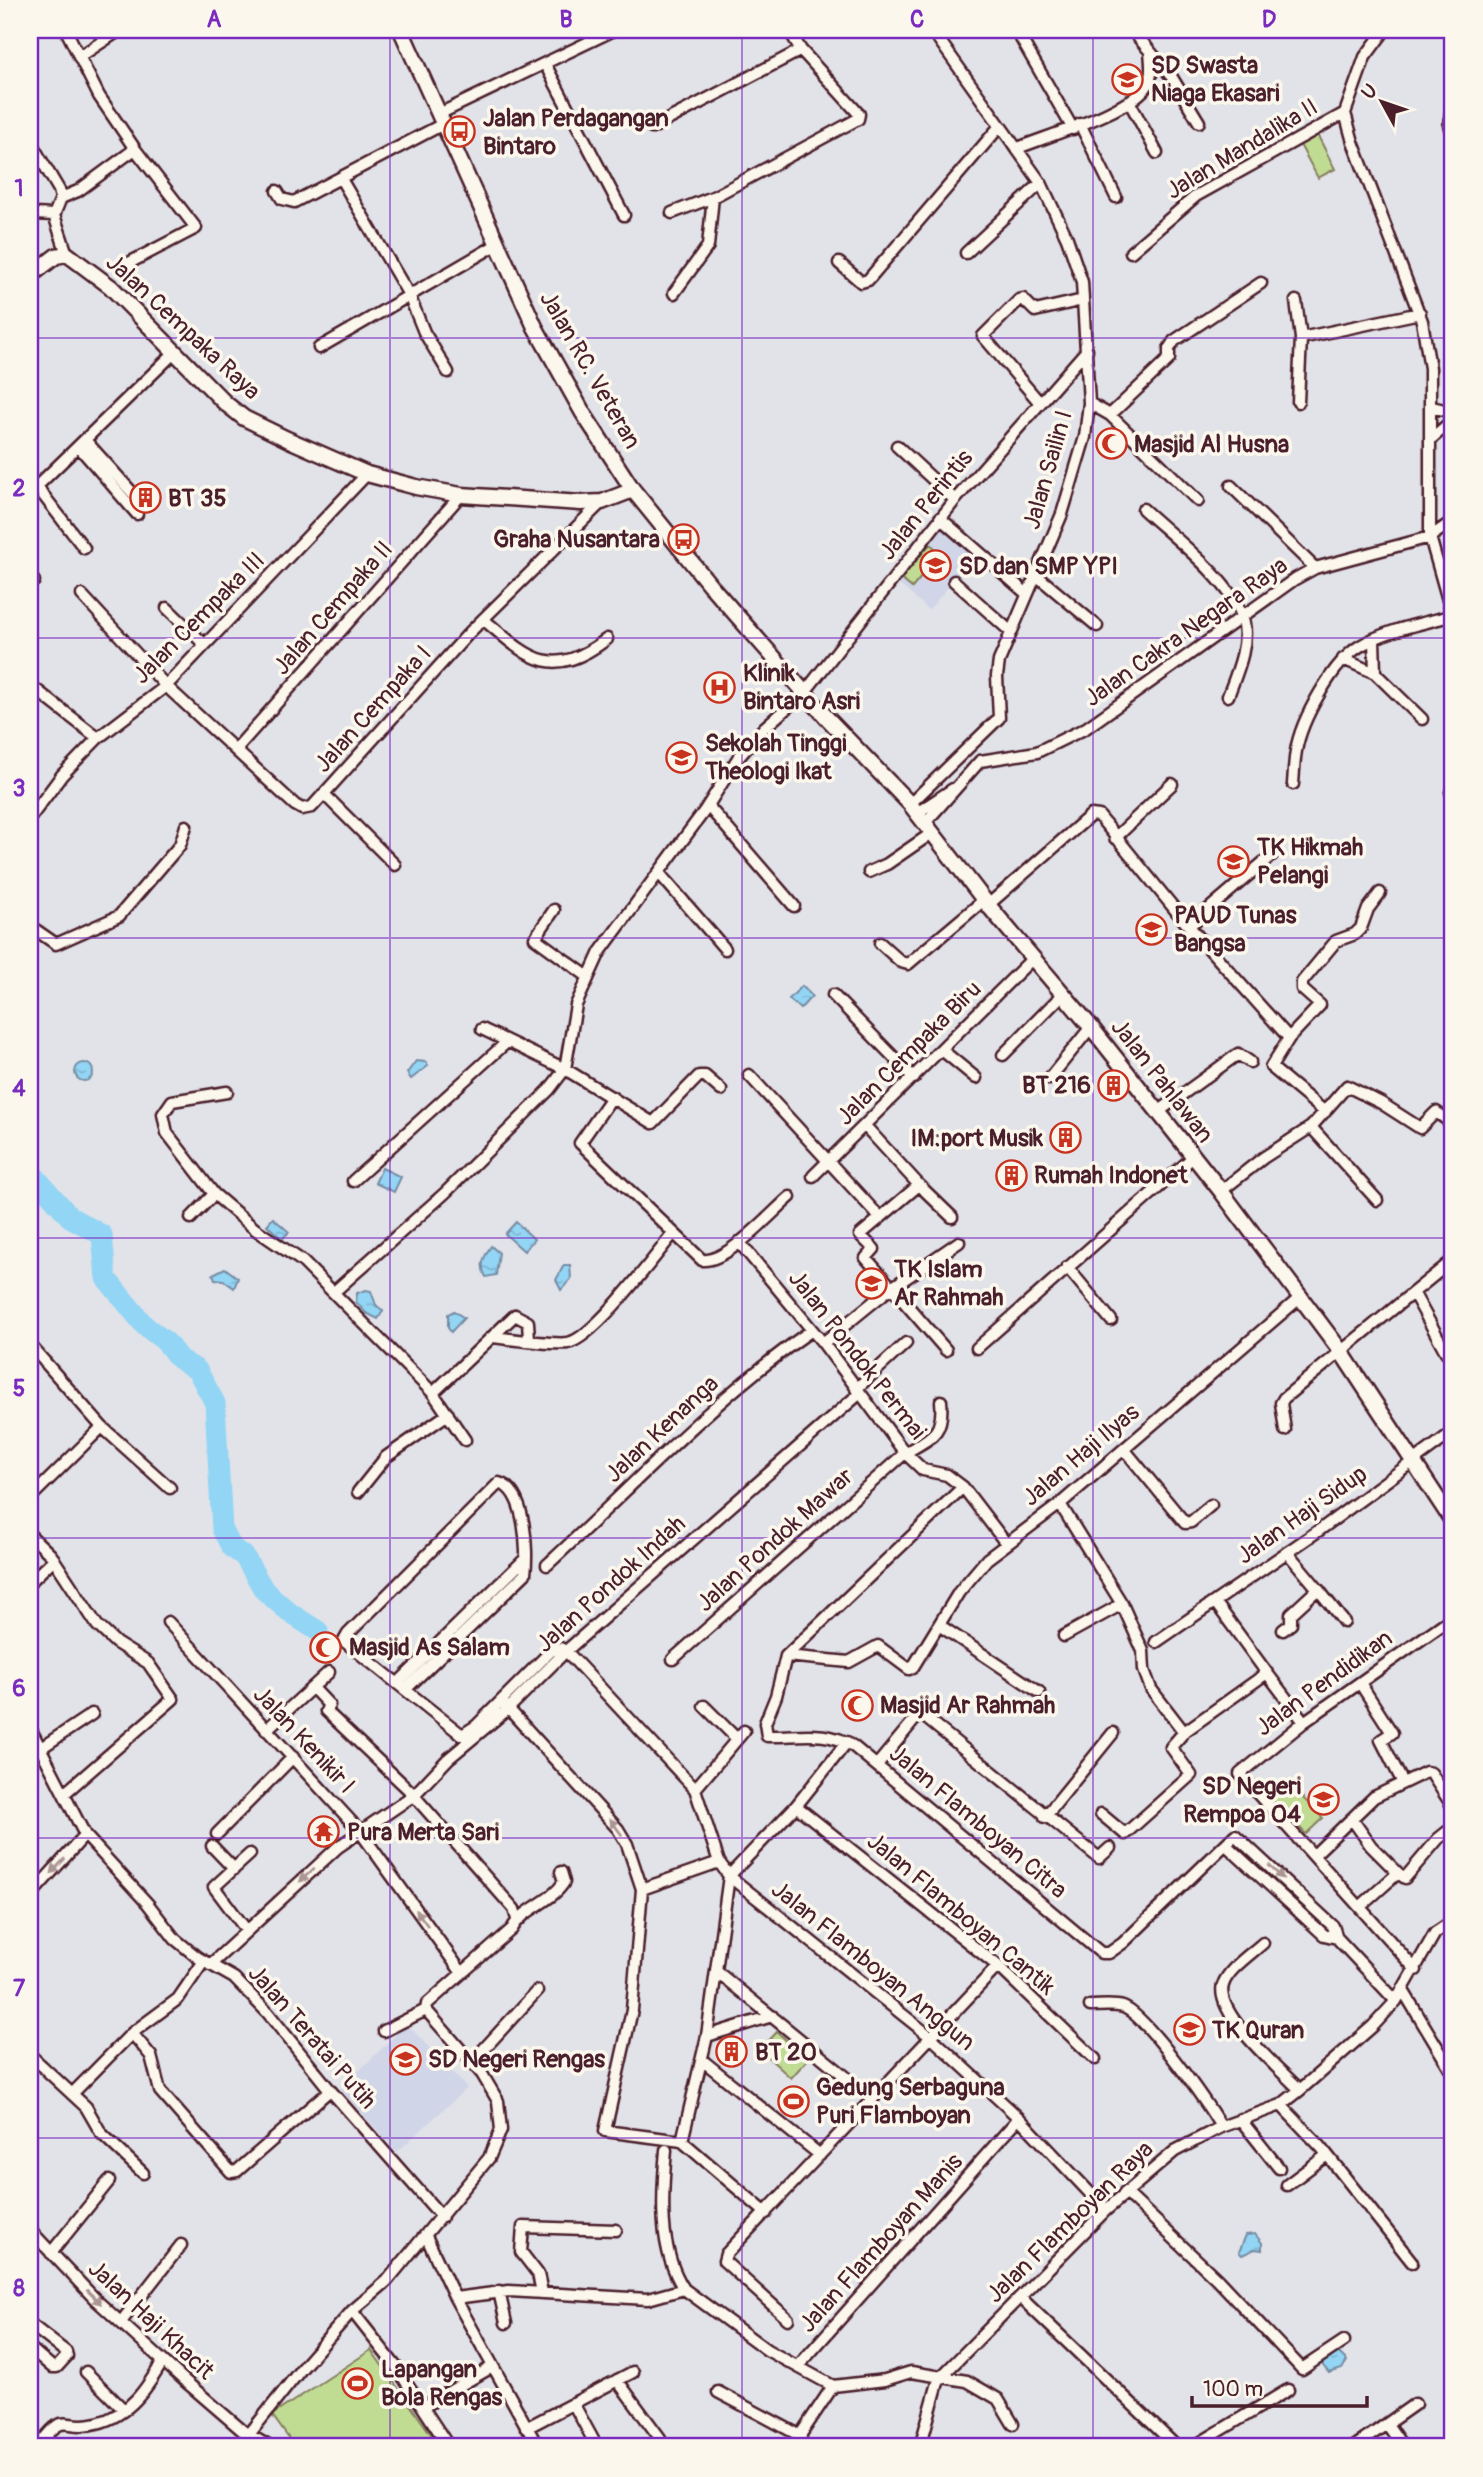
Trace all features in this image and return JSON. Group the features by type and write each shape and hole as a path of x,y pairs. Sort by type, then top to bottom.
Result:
{"main road":[{"name":"Jalan RC. Veteran","path":"401,30 541,338 583,413 633,490 804,692"},
{"path":"30,276 56,257 67,254"},
{"name":"Jalan Cempaka Raya","path":"67,254 111,287 244,418 367,474 461,495 581,503 603,502 633,490"},
{"name":"Jalan Pahlawan","path":"804,692 921,818 986,903 1091,1027 1221,1191 1340,1350 1453,1522"}],"street":[{"path":"66,30 99,96 135,149 196,228 127,264"},
{"path":"79,57 120,30"},
{"path":"277,191 282,199 294,202 341,179 443,118 614,30"},
{"path":"672,213 713,197 858,119 859,114 801,50 789,30"},
{"name":"Jalan Sailin I","path":"921,818 999,718 997,676 1010,631 1062,514 1085,437 1089,403 1082,282 1067,238 1041,183 932,30"},
{"path":"939,38 947,30"},
{"path":"1016,30 1077,127 1116,197"},
{"path":"1132,30 1171,76 1199,122"},
{"path":"1140,39 1151,30"},
{"path":"1293,784 1296,750 1304,727 1326,682 1343,659 1374,639 1453,616 1430,537 1430,368 1420,313 1353,142 1345,113 1365,57 1385,30"},
{"path":"652,128 801,50"},
{"path":"1018,148 1077,127 1129,101 1150,82 1150,52"},
{"path":"545,64 624,215"},
{"path":"1453,100 1449,125 1453,137"},
{"path":"1129,101 1157,153"},
{"name":"Jalan Mandalika II","path":"1131,252 1196,196 1345,113"},
{"path":"839,263 861,282 868,280 1000,126"},
{"path":"31,148 61,198"},
{"path":"67,254 54,215 61,198 78,191 135,149"},
{"path":"341,179 410,295 424,332 448,372"},
{"path":"966,253 1041,183"},
{"path":"674,293 708,246 713,197"},
{"path":"30,217 34,214 54,215"},
{"path":"319,348 498,244"},
{"path":"1111,415 1169,359 1169,349 1174,341 1261,283"},
{"path":"1040,403 983,336 1019,300 1023,299 1035,312 1083,300"},
{"path":"1296,301 1301,338 1298,402"},
{"path":"1301,338 1420,313"},
{"name":"Jalan Perintis","path":"565,1069 576,1005 600,952 708,806 738,758 764,728 804,692 954,500 1087,350"},
{"path":"84,548 33,490 175,352"},
{"path":"1089,403 1111,415 1198,501"},
{"path":"1431,407 1453,412"},
{"path":"1432,438 1453,420"},
{"path":"82,443 137,514"},
{"path":"897,446 954,500"},
{"name":"Jalan Cempaka III","path":"30,818 62,775 98,738 166,686 367,474"},
{"path":"1231,486 1315,568"},
{"name":"Jalan Cempaka II","path":"236,749 461,495"},
{"name":"Jalan Cempaka I","path":"82,594 166,686 302,809 312,807 325,795 484,619 603,502"},
{"path":"1143,509 1220,584 1243,617 1240,663 1228,696"},
{"path":"940,518 1027,594"},
{"name":"Jalan Cakra Negara Raya","path":"921,818 983,759 1037,752 1086,729 1315,568 1430,537 1453,521"},
{"path":"1035,574 1097,626"},
{"path":"954,581 1010,631"},
{"path":"167,608 205,645"},
{"path":"484,619 524,652 547,661 578,659 607,639"},
{"path":"1374,639 1376,673"},
{"path":"1343,659 1376,673 1422,719"},
{"path":"30,685 98,738"},
{"path":"1115,838 1172,784"},
{"path":"325,795 395,865"},
{"path":"708,806 794,906"},
{"path":"880,943 901,962 908,964 1092,815 1098,816 1189,926 1289,1038"},
{"path":"869,872 887,864 921,818"},
{"path":"30,926 56,944 119,916 180,845 186,826"},
{"path":"1189,926 1272,855"},
{"path":"659,873 725,949"},
{"path":"1325,1112 1271,1067 1289,1038 1320,1005 1302,989 1302,982 1336,941 1361,928 1380,893"},
{"path":"554,910 535,938 587,976"},
{"name":"Jalan Cempaka Biru","path":"813,1176 943,1051 1034,958"},
{"path":"1003,1055 1063,994"},
{"path":"833,995 914,1078"},
{"path":"1049,1079 1091,1027"},
{"path":"482,1028 565,1069 655,1122 699,1076 705,1076 721,1090"},
{"path":"353,1181 507,1042"},
{"path":"943,1051 976,1078"},
{"path":"1158,1112 1238,1054 1250,1062"},
{"path":"334,1292 445,1193 536,1106 565,1069"},
{"path":"749,1076 875,1212"},
{"path":"1221,1191 1311,1127 1347,1086 1420,1128 1436,1112 1453,1124"},
{"path":"227,1092 172,1101 163,1114 167,1133 214,1194 255,1229 302,1261 433,1393 465,1440"},
{"path":"612,1097 580,1143 697,1257 706,1261 740,1242 790,1197"},
{"path":"865,1126 952,1217"},
{"path":"1311,1127 1377,1200"},
{"path":"977,1348 1193,1157"},
{"path":"919,1185 860,1236 874,1249 866,1258 946,1350"},
{"path":"191,1218 214,1194"},
{"path":"493,1337 568,1343 585,1334 673,1234"},
{"name":"Jalan Pondok Permai","path":"740,1242 823,1343 905,1452 923,1470 947,1475 963,1488 1005,1542"},
{"path":"823,1343 893,1287 959,1242"},
{"path":"1285,1430 1282,1401 1340,1350 1414,1294 1453,1260"},
{"path":"1068,1267 1111,1320"},
{"path":"1414,1294 1446,1352"},
{"name":"Jalan Haji Ilyas","path":"786,1656 849,1662 878,1646 909,1669 913,1667 968,1579 1005,1542 1060,1504 1301,1296"},
{"path":"433,1393 515,1315 528,1322 529,1339"},
{"name":"Jalan Kenanga","path":"547,1564 634,1484 689,1427 758,1369 812,1330"},
{"name":"Jalan Pondok Indah","path":"505,1705 551,1651 560,1648 566,1651 858,1391 906,1343"},
{"path":"30,1345 102,1427 170,1489"},
{"name":"Jalan Pondok Mawar","path":"673,1659 905,1452 941,1427 941,1401"},
{"path":"358,1492 386,1457 447,1414"},
{"path":"30,1498 102,1427"},
{"name":"Jalan Haji Sidup","path":"1156,1642 1287,1552 1453,1432"},
{"path":"1124,1449 1185,1523 1191,1522 1211,1504"},
{"path":"402,1686 525,1559 526,1534 519,1506 505,1485 498,1484 345,1637 346,1643 457,1733 465,1734 505,1705"},
{"path":"682,2141 707,2036 729,1876 796,1806 847,1742 827,1735 767,1736 764,1732 786,1656 963,1488"},
{"path":"1060,1504 1122,1604 1143,1651 1151,1689 1184,1732"},
{"path":"30,1535 54,1559 97,1625 116,1643 148,1663 173,1699 65,1793"},
{"path":"1287,1552 1344,1622"},
{"path":"30,1582 54,1559"},
{"path":"1283,1630 1291,1624 1292,1614 1296,1609 1318,1589"},
{"path":"1215,1602 1304,1722"},
{"path":"1065,1636 1122,1604"},
{"name":"Jalan Pendidikan","path":"1315,1854 1242,1779 1241,1771 1304,1722 1453,1617"},
{"name":"Jalan Kenikir I","path":"72,2095 132,2033 172,2005 207,1963 247,1931 359,1830 168,1622"},
{"path":"939,1625 1039,1692"},
{"path":"566,1651 695,1789 741,1735 704,1706"},
{"path":"266,1730 329,1672"},
{"path":"1101,1814 1125,1834 1191,1775 1171,1747 1184,1732 1267,1673"},
{"path":"1360,1683 1392,1733 1381,1740 1403,1783"},
{"path":"313,1688 329,1705 326,1711 414,1795 514,1909 517,1919"},
{"path":"462,1973 359,1830 414,1795 505,1705"},
{"path":"505,1705 618,1829 627,1844 642,1889 632,2010 605,2131 682,2141 766,2213"},
{"path":"41,1748 92,1714"},
{"path":"877,1765 916,1718 922,1715 1099,1858 1110,1848"},
{"name":"Jalan Teratai Putih","path":"30,1728 85,1835 148,1904 175,1939 207,1963 234,1978 268,2013 330,2090 442,2217"},
{"path":"1045,1816 1113,1733"},
{"name":"Jalan Flamboyan Citra","path":"847,1742 1092,1947 1107,1953 1123,1943 1226,1845 1325,1936 1337,1938 1396,2001"},
{"path":"217,1834 293,1757"},
{"path":"1416,1970 1315,1854 1374,1797 1430,1772 1453,1807"},
{"name":"Jalan Flamboyan Anggun","path":"695,1789 719,1862 729,1876 932,2038 1019,2118 1106,2210"},
{"name":"Jalan Flamboyan Cantik","path":"796,1806 998,1966 1095,2059"},
{"path":"1352,1819 1371,1846 1405,1878 1438,1839 1453,1827"},
{"path":"30,1896 85,1835"},
{"path":"212,1846 234,1869"},
{"path":"247,1931 214,1887 250,1854"},
{"path":"642,1889 719,1862"},
{"path":"426,2010 427,2004 512,1929 517,1919 537,1909 560,1889 564,1882 561,1872"},
{"path":"1361,1906 1398,1873"},
{"name":"Jalan Flamboyan Raya","path":"939,2379 1022,2299 1106,2210 1175,2151 1221,2127 1281,2105 1373,2026 1404,1992 1434,1933 1453,1921"},
{"path":"1263,1943 1230,1973 1224,1982 1222,1996 1230,2017 1300,2090"},
{"path":"788,2319 724,2260 726,2255 998,1966"},
{"path":"716,1971 873,2099"},
{"path":"472,2062 537,1991"},
{"path":"1404,1992 1453,2073"},
{"path":"1090,2006 1123,2007 1140,2020 1196,2088 1221,2127"},
{"path":"384,2031 426,2010"},
{"path":"239,2447 352,2311 387,2281 442,2217 489,2158 501,2130 498,2101 472,2062 426,2010"},
{"path":"707,2036 772,2015"},
{"path":"132,2033 151,2056 163,2094 231,2172 237,2171 330,2090"},
{"path":"30,2054 89,2110 101,2133 143,2173"},
{"path":"702,2060 820,2155"},
{"path":"1281,2105 1327,2155 1412,2262"},
{"name":"Jalan Flamboyan Manis","path":"801,2363 1019,2118"},
{"path":"1240,2119 1279,2168"},
{"path":"667,2150 663,2197 667,2243 673,2273 684,2289 766,2350 833,2386 885,2380 911,2372 939,2379 968,2381 986,2390 1007,2409 1013,2424"},
{"path":"1287,2185 1327,2155"},
{"path":"51,2253 109,2181"},
{"path":"1125,2192 1217,2279 1302,2369 1344,2341"},
{"path":"542,2292 538,2274 521,2252 523,2227 616,2230"},
{"name":"Jalan Haji Khacit","path":"30,2230 121,2322 250,2435"},
{"path":"426,2236 455,2298 538,2447"},
{"path":"121,2322 181,2245"},
{"path":"455,2298 499,2291 649,2299 684,2289"},
{"path":"499,2291 506,2323"},
{"path":"1022,2299 1177,2447"},
{"path":"352,2311 449,2447"},
{"path":"30,2324 67,2356 57,2367 52,2367 30,2348"},
{"path":"38,2447 58,2423 99,2423 124,2410 148,2386 163,2361"},
{"path":"423,2407 492,2367"},
{"path":"86,2372 124,2410"},
{"path":"526,2428 633,2372"},
{"path":"919,2447 939,2379"},
{"path":"617,2380 660,2438"},
{"path":"718,2392 800,2442 833,2386"},
{"path":"1193,2447 1288,2389"},
{"path":"573,2403 597,2447"},
{"path":"1354,2447 1415,2404"},
{"path":"1387,2424 1403,2447"},
{"path":"250,2435 270,2447"}],"shaded area":[{"name":"SD dan SMP YPI","path":"942,523 977,552 929,610 894,580"},
{"name":"SD Negeri Rengas","path":"407,2024 467,2088 397,2152 340,2089"}],"green space":[{"path":"1317,134 1335,169 1318,178 1299,143"},
{"path":"930,544 941,553 912,588 901,579"},
{"path":"1287,1782 1323,1818 1306,1834 1271,1799"},
{"path":"777,2032 808,2059 791,2078 760,2050"},
{"name":"Lapangan Bola Rengas","path":"371,2350 440,2447 295,2447 272,2415"}],"water":[{"path":"802,986 812,996 800,1009 789,999"},
{"path":"416,1061 426,1062 428,1066 411,1079 407,1073"},
{"path":"84,1063 90,1066 93,1072 90,1078 84,1081 78,1078 75,1072 78,1066"},
{"path":"382,1168 401,1177 394,1192 375,1183"},
{"path":"273,1218 289,1232 282,1239 267,1225"},
{"path":"516,1222 534,1239 524,1251 505,1234"},
{"path":"491,1246 499,1253 496,1275 486,1277 483,1261"},
{"path":"564,1265 570,1265 571,1279 561,1290 556,1280"},
{"path":"225,1268 238,1278 234,1288 223,1280 215,1279 213,1274"},
{"path":"371,1291 376,1305 383,1311 378,1319 366,1313 356,1302 357,1293"},
{"path":"454,1311 464,1318 451,1332 448,1328 448,1314"},
{"path":"1255,2234 1262,2243 1262,2250 1255,2249 1242,2255 1239,2252 1246,2235"},
{"path":"1337,2351 1347,2361 1342,2369 1329,2373 1321,2363"}],"waterway":[{"path":"30,1171 70,1217 102,1235 106,1278 145,1326 166,1342 179,1359 197,1370 215,1403 222,1529 232,1548 244,1556 264,1590 290,1613 318,1631"}],"place":[{"name":"SD Swasta Niaga Ekasari","path":"1128,79"},
{"name":"Jalan Perdagangan Bintaro","path":"460,132"},
{"name":"Masjid Al Husna","path":"1111,444"},
{"name":"BT 35","path":"145,498"},
{"name":"Graha Nusantara","path":"683,539"},
{"name":"SD dan SMP YPI","path":"936,566"},
{"name":"Klinik Bintaro Asri","path":"720,687"},
{"name":"Sekolah Tinggi Theologi Ikat","path":"682,757"},
{"name":"TK Hikmah Pelangi","path":"1234,861"},
{"name":"PAUD Tunas Bangsa","path":"1151,929"},
{"name":"BT 216","path":"1114,1085"},
{"name":"IM:port Musik","path":"1066,1138"},
{"name":"Rumah Indonet","path":"1011,1175"},
{"name":"TK Islam Ar Rahmah","path":"871,1283"},
{"name":"Masjid As Salam","path":"326,1647"},
{"name":"Masjid Ar Rahmah","path":"857,1705"},
{"name":"SD Negeri Rempoa 04","path":"1324,1800"},
{"name":"Pura Merta Sari","path":"324,1832"},
{"name":"TK Quran","path":"1189,2030"},
{"name":"BT 20","path":"732,2052"},
{"name":"SD Negeri Rengas","path":"405,2059"},
{"name":"Gedung Serbaguna Puri Flamboyan","path":"793,2101"},
{"name":"Lapangan Bola Rengas","path":"358,2383"}]}
